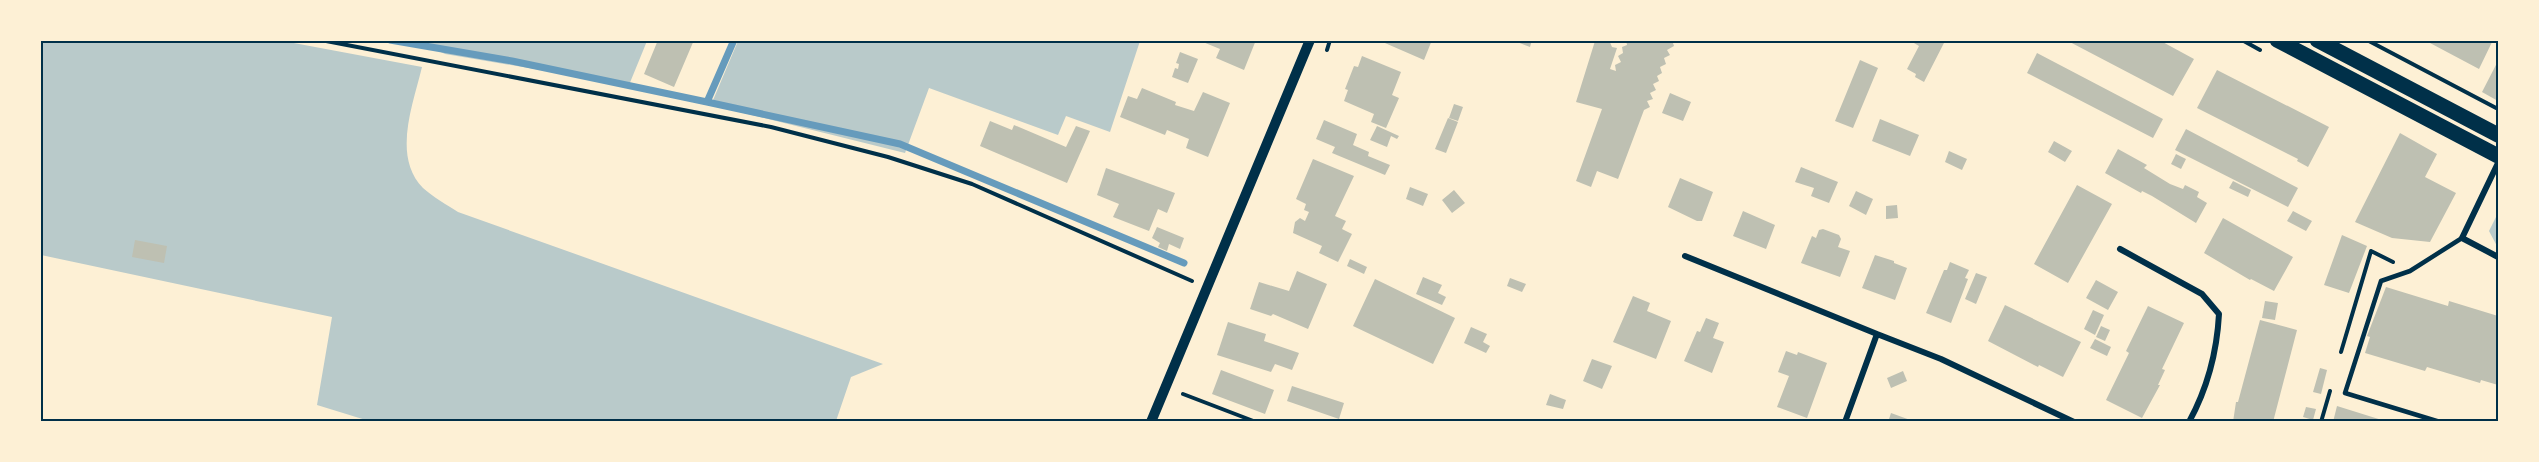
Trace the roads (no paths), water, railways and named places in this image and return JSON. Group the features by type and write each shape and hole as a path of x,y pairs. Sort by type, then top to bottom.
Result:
{"main road":[{"path":"2277,40 2499,156"},
{"path":"2317,40 2499,135"}],"street":[{"path":"1151,422 1310,40"},
{"path":"2499,164 2462,238 2499,257"},
{"path":"2120,249 2202,294 2218,314 2217,337 2210,369 2189,422"},
{"path":"1685,256 1941,359 2074,422"},
{"path":"1845,422 1877,334"}],"lane":[{"path":"2440,422 2345,393 2381,281 2410,271 2462,238"}],"waterway":[{"path":"390,40 512,61 707,102 734,40"},
{"path":"707,102 900,144 1184,263"}]}
